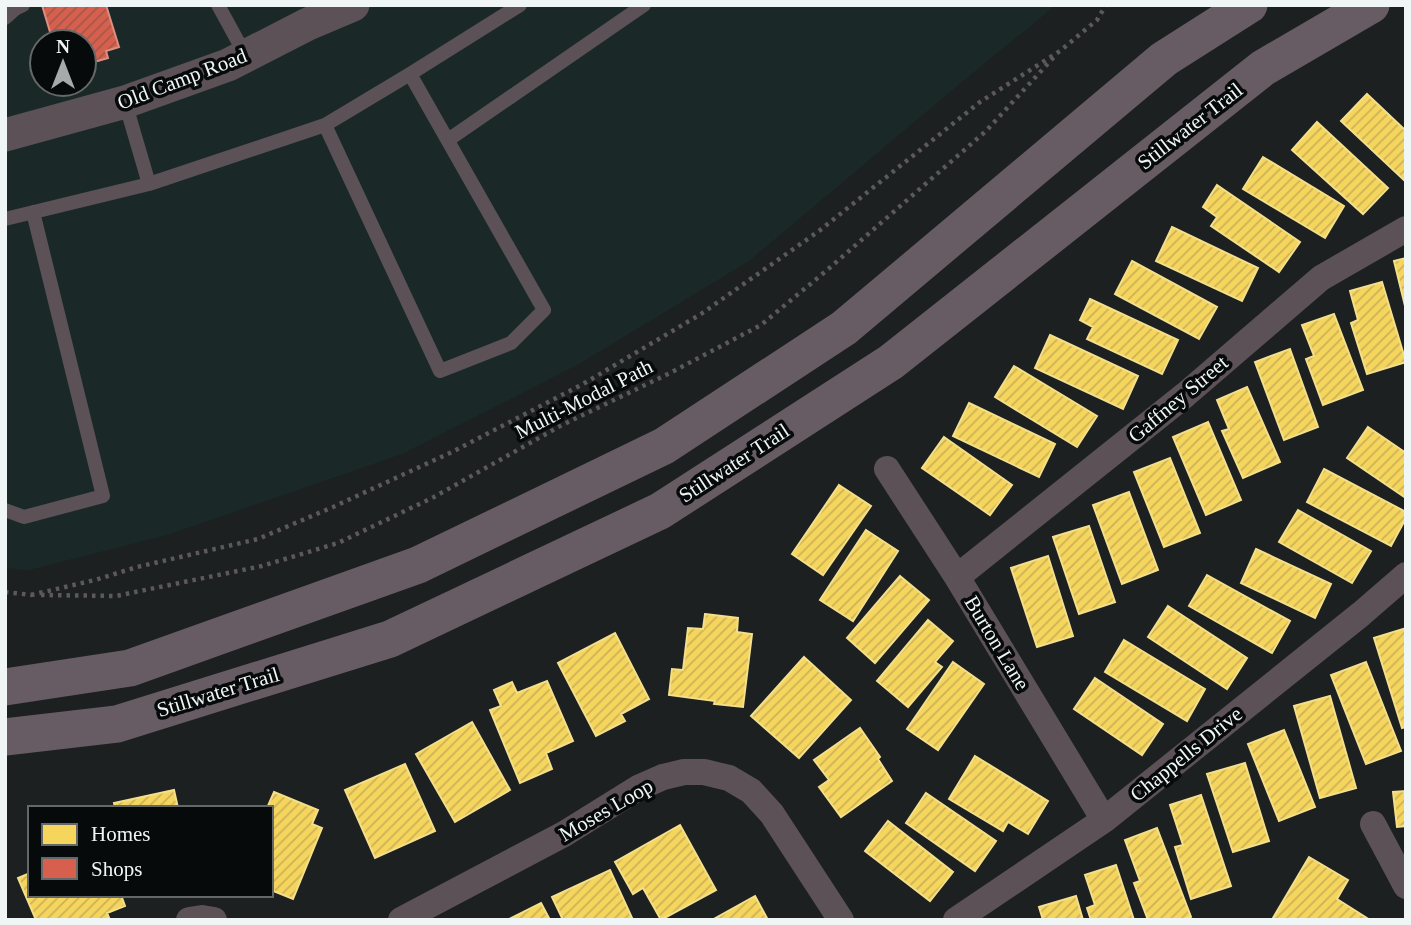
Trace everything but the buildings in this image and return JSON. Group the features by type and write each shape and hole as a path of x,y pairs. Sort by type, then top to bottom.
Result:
{"main road":[{"path":"5,687 130,668 418,565 664,446 844,328 1164,59 1249,5"},
{"name":"Stillwater Trail","path":"5,737 117,724 390,639 660,511 891,362 1263,68 1371,5"}],"street":[{"name":"Old Camp Road","path":"5,135 125,102 228,65 308,24 353,5"},
{"name":"Gaffney Street","path":"957,577 1185,395 1321,278 1406,229"},
{"name":"Burton Lane","path":"887,468 957,577 1104,820"},
{"name":"Chappells Drive","path":"956,920 1104,820 1406,575"},
{"name":"Moses Loop","path":"401,920 564,834 639,788 663,777 684,772 704,772 729,778 751,791 772,814 841,920"},
{"path":"1373,824 1406,886"},
{"path":"189,920 214,920"}],"lane":[{"path":"5,18 23,5"},
{"path":"218,5 246,56"},
{"path":"5,219 149,184 325,125 520,5"},
{"path":"448,141 644,5"},
{"path":"325,125 440,371 511,342 544,310 410,74"},
{"path":"125,102 149,184"},
{"path":"5,510 24,517 103,496 33,212"}],"path":[{"name":"Multi-Modal Path","path":"31,595 258,539 333,508 452,452 583,384 712,306 820,231 980,102 1059,51 1097,20 1106,5"},
{"name":"Multi-Modal Path","path":"5,592 116,596 262,566 338,543 433,497 562,425 761,325 986,131 1059,51"}],"shaded area":[{"path":"5,5 1056,5 749,261 579,364 402,454 167,535 29,570 5,568"}]}
